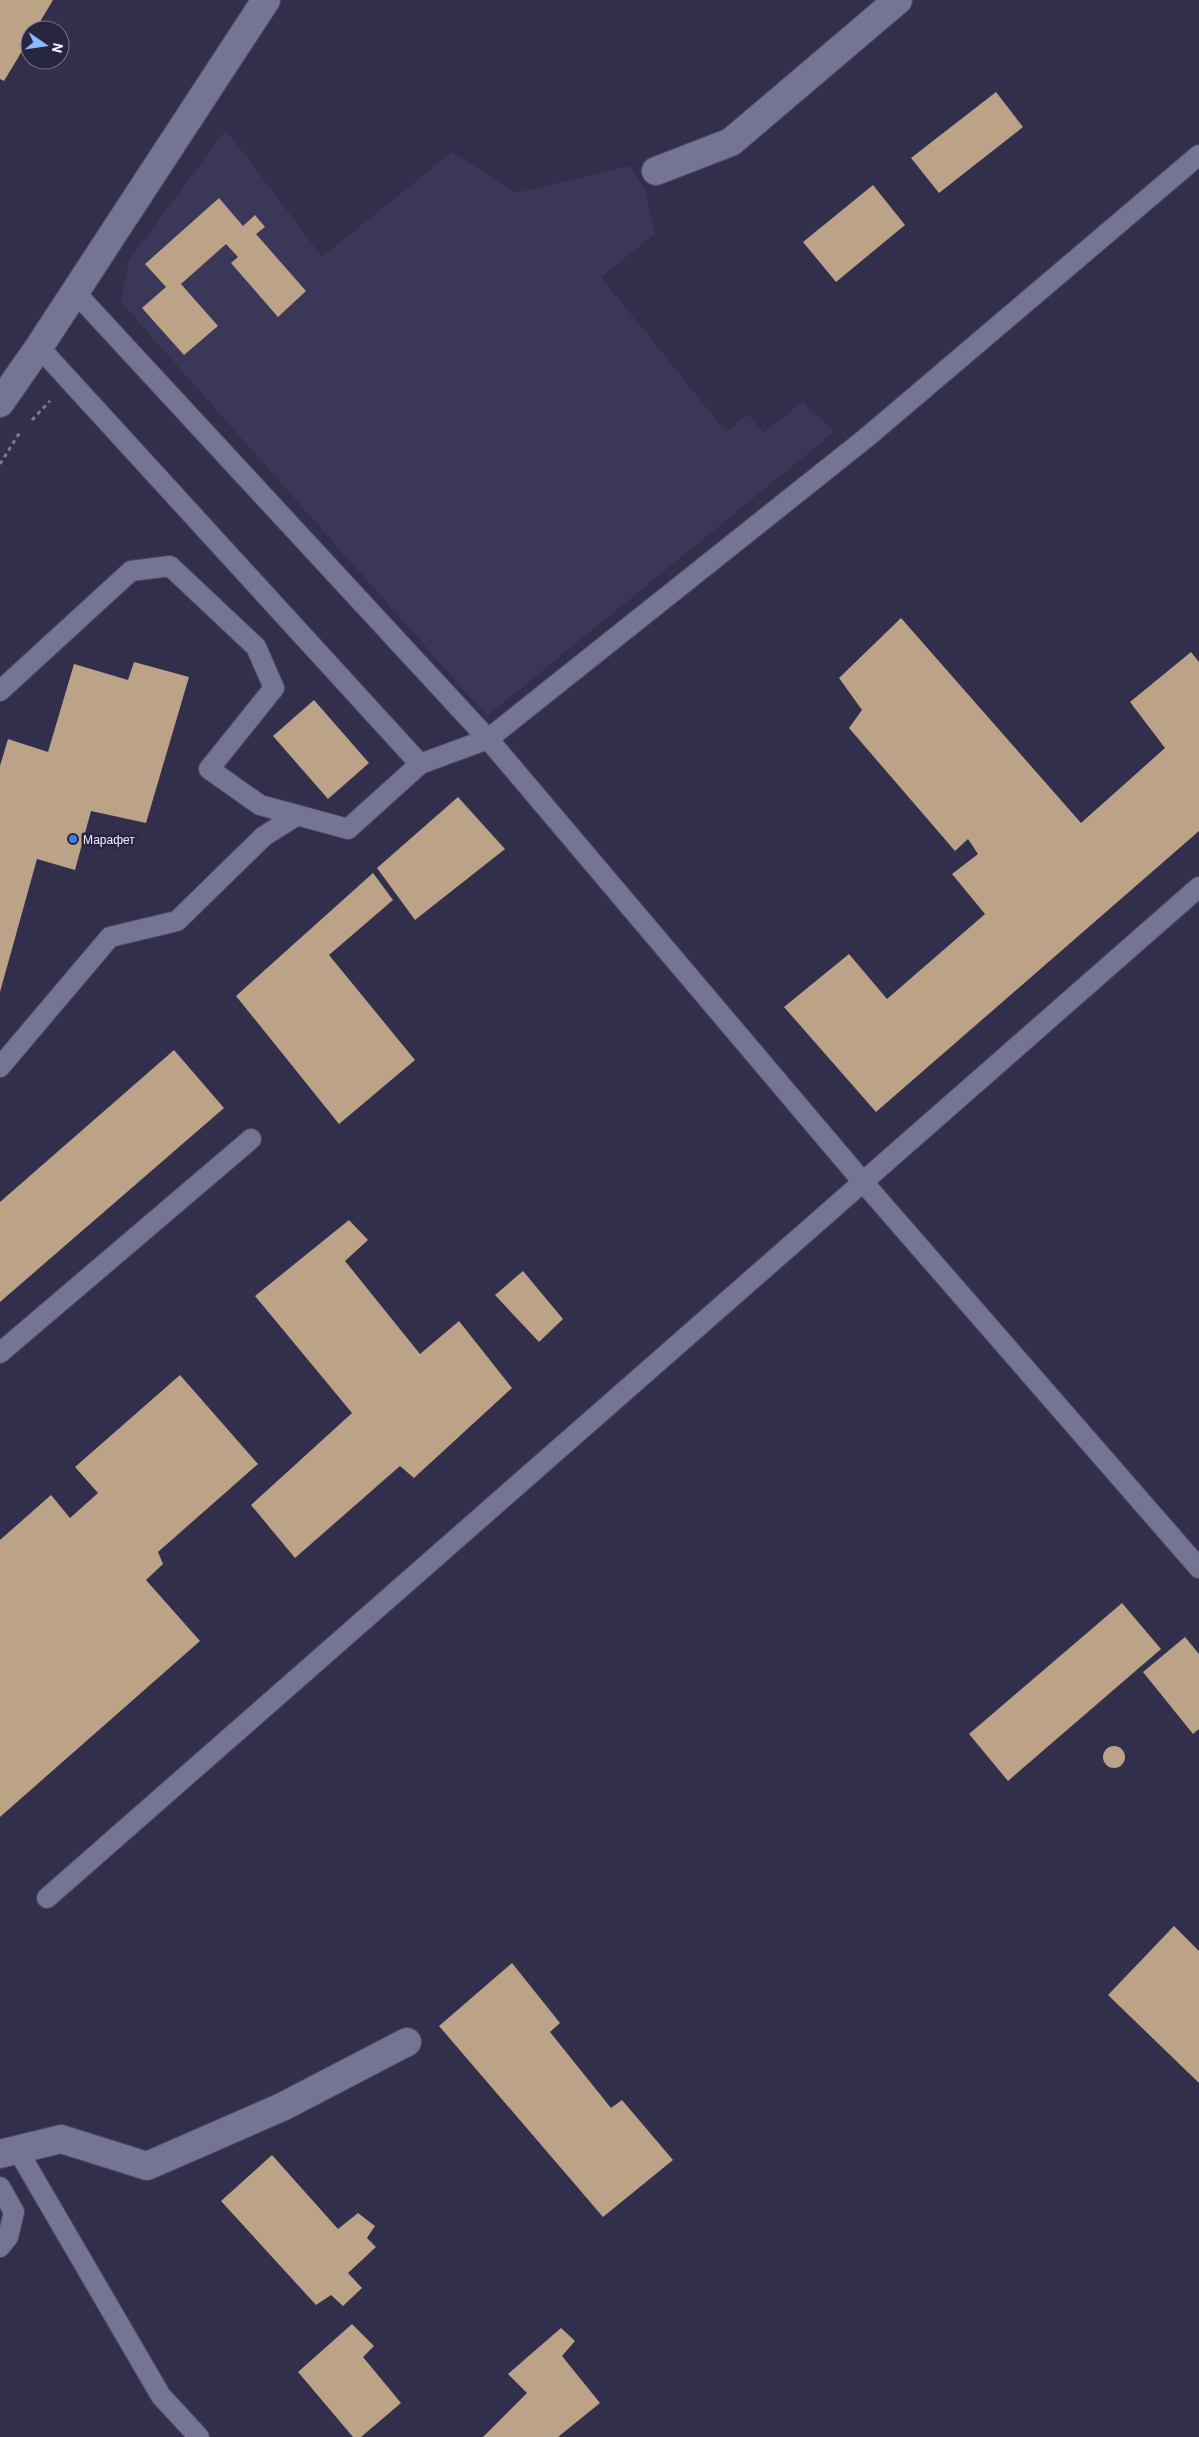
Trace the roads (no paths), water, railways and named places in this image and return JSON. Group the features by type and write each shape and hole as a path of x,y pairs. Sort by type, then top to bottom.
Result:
{"street":[{"path":"0,403 39,348 74,291 266,0"},
{"path":"656,171 731,142 898,0"},
{"path":"9,2151 61,2139 147,2166 282,2107 407,2042"}],"lane":[{"path":"0,691 131,571 170,566 256,647 274,688 209,769 260,806 348,830 420,764 488,739 866,438 1199,154"},
{"path":"74,291 488,739 863,1182 1199,1568"},
{"path":"39,348 420,764"},
{"path":"0,1067 110,937 177,921 264,836 296,816"},
{"path":"47,1898 1199,887"},
{"path":"0,1353 251,1140"},
{"path":"9,2151 161,2396 199,2437"},
{"path":"0,2187 14,2212 8,2237 0,2247"}],"place":[{"name":"Марафет","path":"73,839"}]}
